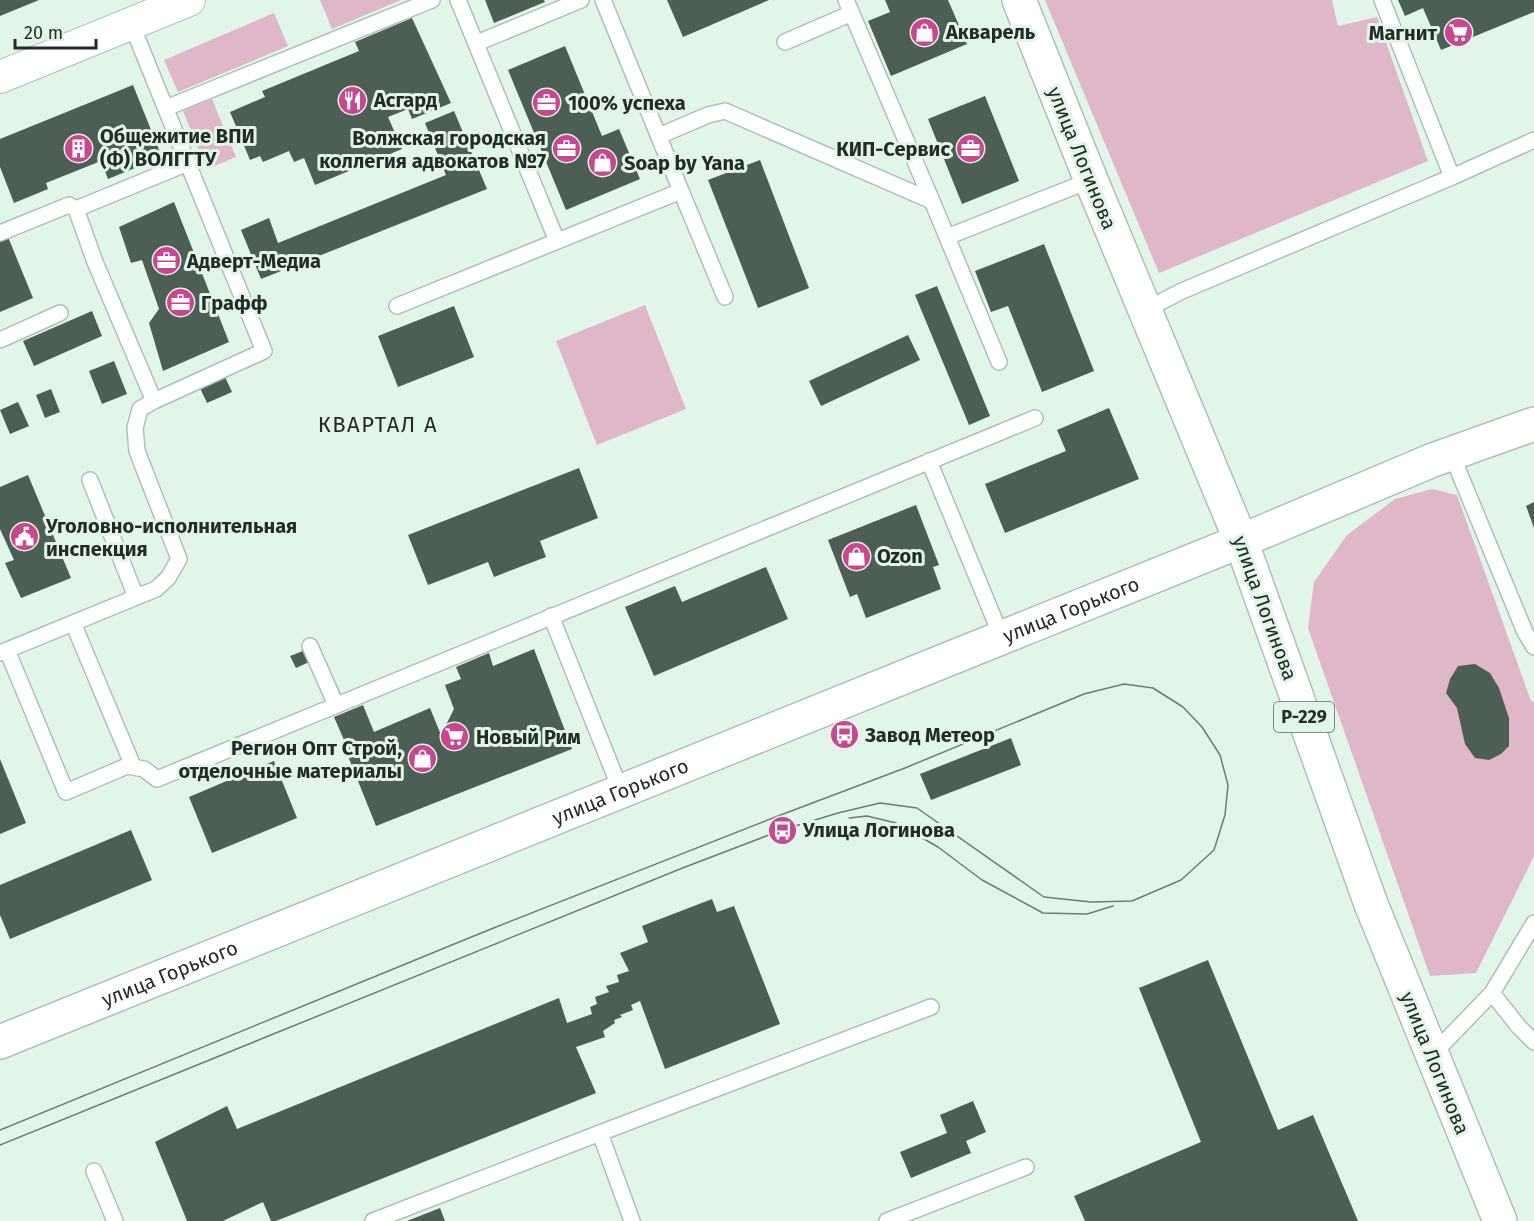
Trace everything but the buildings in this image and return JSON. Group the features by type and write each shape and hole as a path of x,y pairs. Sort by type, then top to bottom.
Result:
{"street":[{"path":"0,77 189,0"},
{"name":"улица Логинова","path":"1019,0 1241,541 1371,904 1500,1221"},
{"name":"улица Горького","path":"0,1042 1241,541 1451,453 1534,424"}],"lane":[{"path":"166,108 432,0"},
{"path":"458,0 557,241"},
{"path":"477,43 581,0"},
{"path":"603,0 725,297"},
{"path":"1382,0 1452,177"},
{"path":"785,42 849,6 999,362"},
{"path":"131,23 264,351 140,409 135,428 136,451 179,559 168,578 156,589 4,651 66,792 127,766 144,769 157,779 1035,418"},
{"path":"659,136 708,115 725,111 932,201"},
{"path":"1145,310 1182,291 1534,140"},
{"path":"76,209 188,163"},
{"path":"947,237 1091,180"},
{"path":"397,306 681,191"},
{"path":"0,233 69,205 76,209 95,262 153,401"},
{"path":"0,340 60,313"},
{"path":"1451,453 1525,632 1534,647"},
{"path":"929,461 1002,638"},
{"path":"90,480 136,597"},
{"path":"551,616 621,791"},
{"path":"73,623 133,766"},
{"path":"310,646 336,705"},
{"path":"1432,1055 1492,993 1534,923"},
{"path":"1492,993 1534,1042"},
{"path":"373,1221 931,1007"},
{"path":"600,1133 632,1221"},
{"path":"887,1221 1026,1167"},
{"path":"94,1171 115,1221"}],"shaded area":[{"path":"320,0 401,0 332,29"},
{"path":"1045,0 1332,0 1338,26 1377,17 1428,161 1159,273"},
{"path":"274,13 288,46 178,92 164,60"},
{"path":"212,99 236,157 207,169 183,111"},
{"path":"645,305 686,409 597,445 556,341"},
{"path":"1432,489 1457,495 1531,701 1534,702 1534,856 1476,973 1430,976 1308,628 1314,582 1347,535 1395,499"}],"tram line":[{"path":"0,1130 491,929 905,768 1084,694 1124,684 1153,688 1183,707 1202,727 1220,755 1228,785 1225,815 1214,850 1181,880 1132,901 1091,902 1044,897 917,808 880,803 782,830 680,869 0,1145"},
{"path":"849,818 867,816 896,823 938,847 982,880 1043,913 1087,914 1113,906"}],"place":[{"name":"Акварель","path":"925,32"},
{"name":"Магнит","path":"1458,33"},
{"name":"Асгард","path":"353,100"},
{"name":"100% успеха","path":"547,103"},
{"name":"Общежитие ВПИ (Ф) ВОЛГГТУ","path":"79,148"},
{"name":"Волжская городская коллегия адвокатов №7","path":"567,149"},
{"name":"КИП-Сервис","path":"971,149"},
{"name":"Soap by Yana","path":"603,163"},
{"name":"Адверт-Медиа","path":"166,261"},
{"name":"Графф","path":"180,303"},
{"name":"Уголовно-исполнительная инспекция","path":"25,537"},
{"name":"Ozon","path":"856,556"},
{"name":"Завод Метеор","path":"844,735"},
{"name":"Новый Рим","path":"455,737"},
{"name":"Регион Опт Строй, отделочные материалы","path":"423,759"},
{"name":"Улица Логинова","path":"782,830"}],"district":[{"name":"КВАРТАЛ А","path":"378,424"}]}
